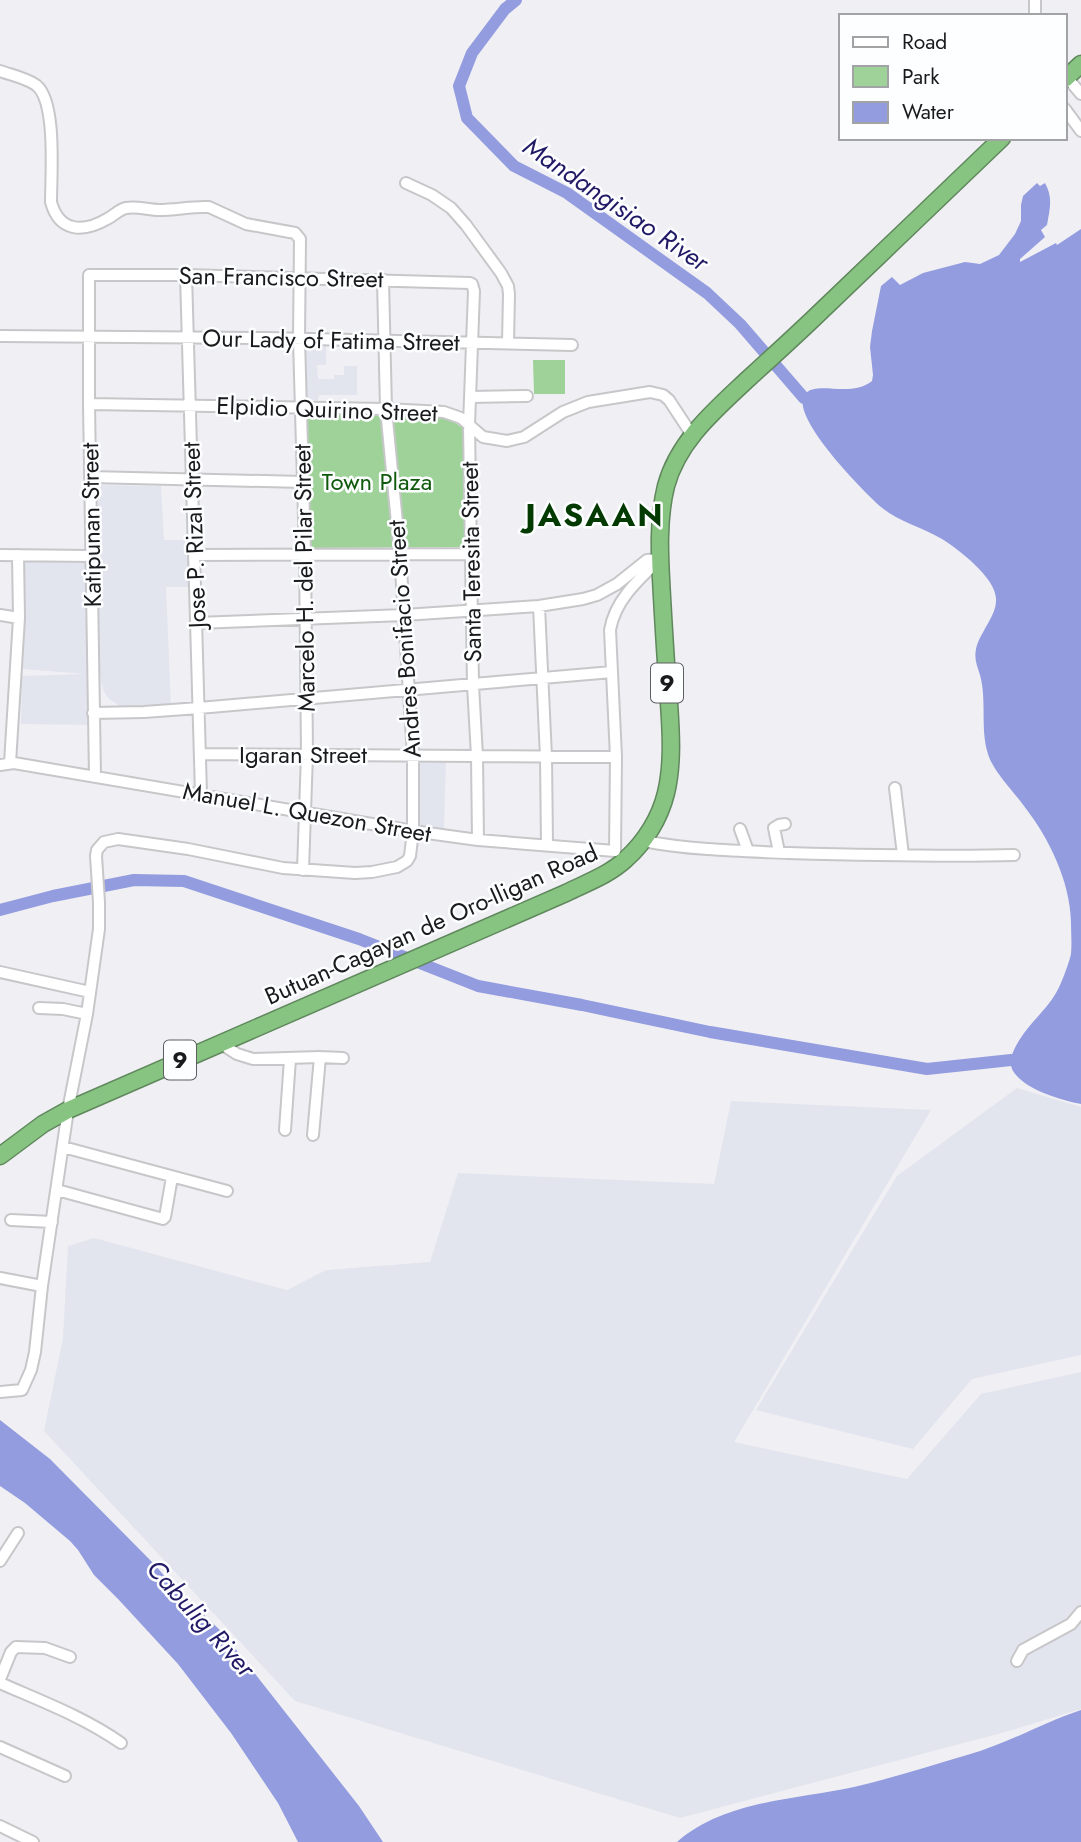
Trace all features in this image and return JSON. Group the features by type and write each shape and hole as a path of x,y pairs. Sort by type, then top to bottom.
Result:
{"highway":[{"path":"1067,76 1081,64"},
{"name":"Butuan-Cagayan de Oro-Iligan Road","path":"3,1148 68,1110 602,875 620,856 643,841 663,805 671,763 660,529 666,486 677,459 692,435 715,410 1000,140"}],"street":[{"name":"Marcelo H. del Pilar Street","path":"0,71 34,84 48,105 51,202 54,213 64,224 79,228 89,226 126,208 157,210 204,206 246,225 295,233 300,239 299,339 307,754 303,870"},
{"path":"1067,78 1081,94"},
{"path":"1067,112 1081,131"},
{"path":"406,183 432,195 451,208 501,273 509,294 508,343"},
{"name":"San Francisco Street","path":"89,275 186,275 472,284"},
{"name":"Katipunan Street","path":"89,275 95,776"},
{"name":"Jose P. Rizal Street","path":"186,275 201,794"},
{"name":"Andres Bonifacio Street","path":"90,992 99,929 97,850 104,842 118,839 188,849 283,868 355,873 397,867 410,856 413,831 413,755 410,691 386,409 383,280"},
{"name":"Santa Teresita Street","path":"472,284 474,291 468,425 478,840"},
{"name":"Our Lady of Fatima Street","path":"0,336 572,345"},
{"name":"Elpidio Quirino Street","path":"89,404 444,412 461,418 483,437 507,441 535,431 588,401 650,392 663,395 668,400 692,435"},
{"path":"470,397 527,396"},
{"path":"90,477 303,482"},
{"path":"195,555 471,554"},
{"path":"0,555 92,556"},
{"path":"5,764 19,618 18,555"},
{"path":"620,856 610,630 612,617 619,603 660,559"},
{"path":"197,623 404,615 539,606 597,594 617,584 647,560 660,559"},
{"path":"642,576 661,584"},
{"path":"539,606 547,844"},
{"path":"0,615 19,618"},
{"path":"93,713 199,708 612,672"},
{"name":"Igaran Street","path":"201,754 616,757"},
{"name":"Manuel L. Quezon Street","path":"5,764 95,776 413,831 478,840 547,844 620,856"},
{"path":"895,788 904,855"},
{"path":"779,852 774,828 785,824"},
{"path":"740,829 748,852"},
{"path":"643,841 689,848 748,852 950,857 1014,855"},
{"path":"0,972 90,992 68,1110 35,1352 22,1390 0,1392"},
{"path":"39,1008 87,1014"},
{"path":"220,1043 245,1057 343,1058"},
{"path":"313,1135 320,1057"},
{"path":"285,1130 290,1059"},
{"path":"63,1147 228,1191"},
{"path":"57,1190 163,1219 172,1177"},
{"path":"11,1220 52,1222"},
{"path":"0,1278 43,1286"},
{"path":"0,1561 18,1533"},
{"path":"1017,1661 1023,1650 1071,1624 1081,1612"},
{"path":"69,1657 45,1648 16,1647 10,1652 0,1681 95,1725 121,1743"},
{"path":"0,1746 65,1776"},
{"path":"0,1826 33,1842"}],"shaded area":[{"path":"313,341 313,346 326,346 326,365 317,365 318,379 334,379 334,375 344,375 344,366 357,366 357,395 319,395 318,400 301,400 300,342"},
{"path":"96,485 161,486 164,540 191,540 191,587 166,587 171,706 123,708 109,699 104,692 97,646"},
{"path":"24,561 89,563 89,725 21,724 22,676 85,674 23,669"},
{"path":"419,758 446,759 444,831 418,829"},
{"path":"1017,1088 1081,1107 1081,1355 972,1379 913,1449 756,1410 897,1176"},
{"path":"731,1101 931,1110 734,1442 907,1479 981,1394 1081,1372 1081,1709 1009,1731 680,1818 295,1701 44,1431 63,1338 68,1246 94,1238 287,1290 326,1270 430,1262 458,1173 714,1184"}],"green space":[{"path":"533,360 565,360 565,394 534,394"},
{"name":"Town Plaza","path":"306,412 448,418 463,428 465,547 311,548"}],"water":[{"path":"1037,183 1040,186 1045,183 1050,198 1047,225 1041,230 1045,237 1020,259 1020,262 1056,243 1057,245 1081,229 1081,1104 1033,1088 1017,1076 1011,1065 1018,1042 1052,999 1062,980 1071,954 1071,922 1067,891 1050,846 1033,818 994,767 988,754 984,735 982,685 975,653 995,607 995,592 984,574 957,550 942,539 895,517 881,507 830,453 807,417 803,403 806,393 812,390 855,388 872,381 870,347 881,286 892,277 900,285 923,273 965,262 980,264 999,255 1021,221 1023,196"},
{"name":"Cabulig River","path":"0,1420 50,1459 155,1565 185,1600 223,1633 359,1806 383,1842 298,1842 278,1803 231,1733 178,1664 94,1575 70,1541 0,1486"},
{"path":"1081,1710 1081,1842 677,1842 696,1828 739,1810 854,1787 911,1772 982,1750"}],"waterway":[{"name":"Mandangisiao River","path":"516,0 505,9 472,53 459,86 467,118 514,166 567,193 707,293 740,324 804,398"},
{"path":"0,910 134,880 184,881 359,939 478,986 710,1032 927,1069 1011,1060"}],"district":[{"name":"JASAAN","path":"595,515"}]}
